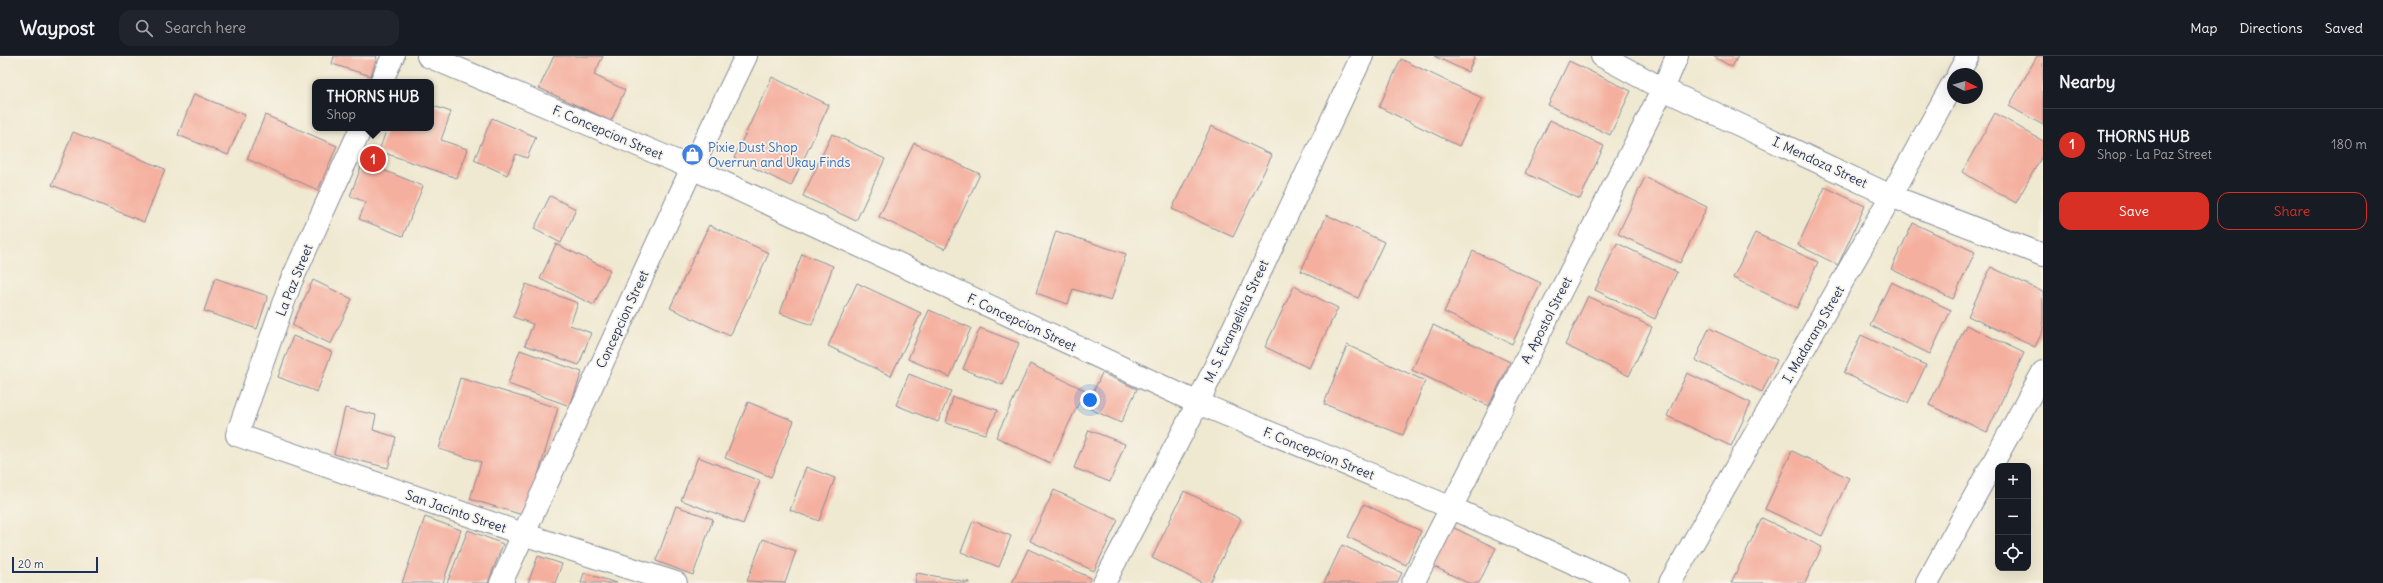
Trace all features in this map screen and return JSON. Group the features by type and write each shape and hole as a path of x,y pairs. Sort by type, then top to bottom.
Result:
{"street":[{"path":"383,79 393,56"},
{"name":"F. Concepcion Street","path":"428,56 692,168 1198,403 1452,508 1618,583"},
{"name":"Concepcion Street","path":"501,583 692,168 746,56"},
{"name":"M. S. Evangelista Street","path":"1104,583 1198,403 1362,56"},
{"name":"I. Mendoza Street","path":"1602,56 1663,89 1892,196 2043,255"},
{"name":"A. Apostol Street","path":"1413,583 1663,89 1677,56"},
{"path":"1961,68 1968,56"},
{"name":"I. Madarang Street","path":"1670,583 1892,196 1947,94"},
{"name":"La Paz Street","path":"236,435 290,284 360,131"},
{"path":"1927,583 2043,372"},
{"name":"San Jacinto Street","path":"236,435 523,534 676,583"}],"building":[{"path":"334,56 377,56 371,76 332,64"},
{"path":"554,56 603,56 594,75 625,90 611,121 539,88"},
{"path":"1434,56 1475,56 1468,72"},
{"path":"1713,56 1738,56 1732,67"},
{"path":"2037,56 2043,56 2043,125 2009,106"},
{"path":"1401,59 1482,98 1459,146 1379,107"},
{"path":"1569,61 1631,91 1610,135 1548,105"},
{"path":"772,77 829,105 791,186 734,158"},
{"path":"194,94 245,115 228,155 178,135"},
{"path":"434,106 451,112 441,140 467,149 457,178 379,151 386,131 434,131"},
{"path":"1995,113 2043,141 2043,154 2016,203 1962,172"},
{"path":"265,115 337,146 318,190 247,159"},
{"path":"492,118 536,137 527,158 516,154 507,175 474,160"},
{"path":"1550,120 1604,146 1580,199 1525,173"},
{"path":"1211,126 1272,155 1233,237 1172,209"},
{"path":"73,132 165,169 144,222 52,185"},
{"path":"832,134 885,159 856,221 803,196"},
{"path":"914,143 980,174 945,249 879,217"},
{"path":"363,162 423,186 403,236 359,219 366,202 350,196"},
{"path":"1645,177 1707,207 1680,263 1618,234"},
{"path":"1825,187 1865,206 1838,265 1798,245"},
{"path":"550,196 576,209 561,243 534,229"},
{"path":"1327,215 1384,242 1358,298 1301,271"},
{"path":"1913,223 1975,252 1953,299 1891,269"},
{"path":"709,225 769,253 730,336 670,308"},
{"path":"1056,231 1126,254 1111,301 1073,289 1068,304 1036,293"},
{"path":"1755,233 1818,262 1797,308 1733,278"},
{"path":"1617,243 1677,272 1655,319 1595,290"},
{"path":"556,244 610,270 594,305 540,279"},
{"path":"1473,251 1541,283 1512,344 1444,312"},
{"path":"802,254 833,266 812,325 780,313"},
{"path":"1991,267 2043,292 2043,330 2035,347 1968,316"},
{"path":"215,278 268,296 257,329 204,311"},
{"path":"313,280 352,299 331,344 292,325"},
{"path":"1891,282 1951,310 1930,354 1870,325"},
{"path":"857,283 921,313 891,376 828,346"},
{"path":"526,284 578,303 570,325 591,333 579,365 525,345 533,324 513,317"},
{"path":"1294,286 1338,308 1309,368 1265,347"},
{"path":"1588,296 1652,327 1629,376 1565,345"},
{"path":"929,310 971,328 950,377 908,359"},
{"path":"1433,325 1510,362 1489,406 1412,370"},
{"path":"1966,325 2024,353 1987,432 1929,405"},
{"path":"980,328 1019,343 1003,385 963,369"},
{"path":"1709,328 1777,360 1762,392 1695,360"},
{"path":"1861,335 1926,365 1908,403 1844,373"},
{"path":"293,336 332,352 317,392 278,377"},
{"path":"1347,345 1425,381 1403,435 1324,404"},
{"path":"520,350 582,372 570,406 508,384"},
{"path":"1030,364 1085,390 1050,463 996,437"},
{"path":"1102,373 1137,389 1121,423 1086,407"},
{"path":"1687,373 1751,403 1731,446 1667,416"},
{"path":"909,374 951,391 938,422 896,405"},
{"path":"460,378 558,408 526,516 470,499 481,462 439,449"},
{"path":"953,397 998,410 985,434 946,423"},
{"path":"748,402 794,421 771,477 725,458"},
{"path":"345,408 376,415 373,430 396,437 388,468 334,454"},
{"path":"1089,430 1125,444 1110,482 1074,468"},
{"path":"1792,451 1849,478 1822,536 1765,509"},
{"path":"698,457 760,481 743,524 681,500"},
{"path":"806,467 835,478 819,521 790,510"},
{"path":"1054,490 1118,520 1094,571 1030,541"},
{"path":"1184,491 1241,519 1210,583 1203,583 1152,558"},
{"path":"1364,504 1421,531 1406,565 1348,537"},
{"path":"676,506 713,519 693,575 656,561"},
{"path":"425,517 461,530 443,583 402,583"},
{"path":"1762,518 1822,547 1805,583 1731,583"},
{"path":"973,521 1011,536 999,567 961,552"},
{"path":"1450,526 1496,548 1479,583 1468,583 1431,565"},
{"path":"468,530 503,544 488,583 447,583"},
{"path":"763,539 796,551 785,583 747,581"},
{"path":"1342,545 1402,573 1397,583 1324,583"},
{"path":"1028,549 1091,578 1088,583 1012,583"},
{"path":"538,556 562,564 555,583 528,583"},
{"path":"584,573 617,583 581,583"},
{"path":"917,573 969,582 969,583 915,583"}],"place":[{"name":"Pixie Dust Shop Overrun and Ukay Finds","path":"692,154"},
{"name":"THORNS HUB","path":"373,159"}]}
